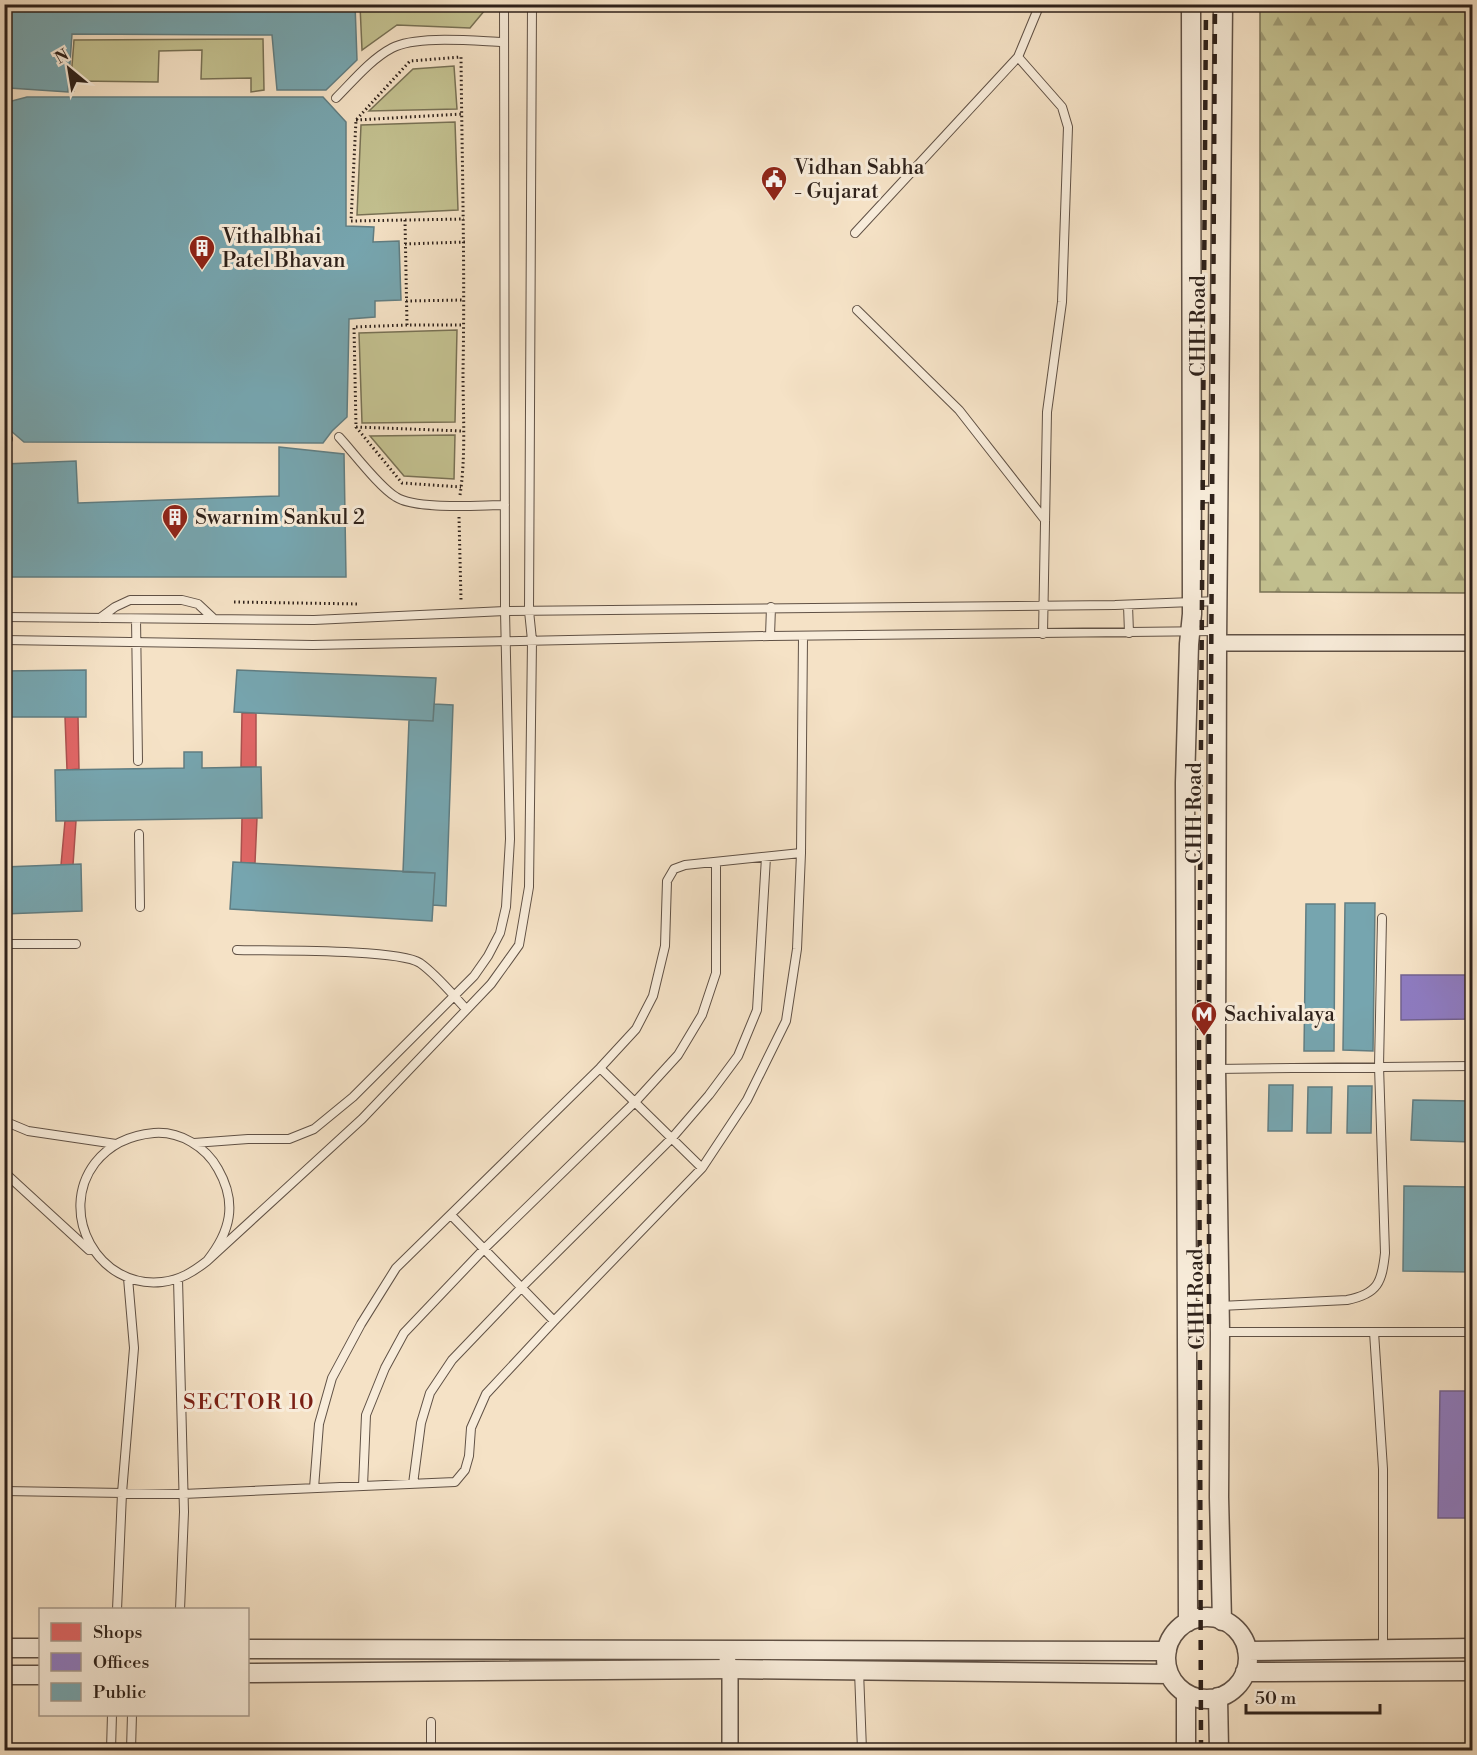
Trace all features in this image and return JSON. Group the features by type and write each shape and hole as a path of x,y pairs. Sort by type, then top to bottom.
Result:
{"street":[{"path":"1188,1622 1185,783 1192,495 1191,4"},
{"name":"CHH Road","path":"1222,1621 1216,1069 1217,638 1223,4"},
{"path":"1192,495 1219,494"},
{"path":"1217,638 1473,643"},
{"path":"1185,1070 1216,1069"},
{"path":"1187,1335 1220,1332"},
{"path":"1199,1618 1211,1618 1222,1621 1239,1632 1247,1651 1245,1672 1235,1688 1218,1697 1202,1699 1186,1694 1173,1682 1169,1674 1167,1651 1174,1634 1188,1622 1199,1618"},
{"path":"4,1648 39,1648"},
{"path":"1247,1651 1473,1648"},
{"path":"249,1649 1167,1651"},
{"path":"724,1650 730,1669 730,1750"},
{"path":"904,1650 904,1671"},
{"path":"249,1673 730,1669 1169,1674"},
{"path":"1245,1672 1473,1671"},
{"path":"4,1675 39,1675"},
{"path":"1186,1694 1186,1750"},
{"path":"1218,1697 1219,1750"}],"lane":[{"path":"194,1143 290,1139 314,1129 353,1096 474,976 500,933 506,907 510,838 505,611 504,4"},
{"path":"4,1172 112,1270 128,1278 144,1282 178,1279 194,1272 362,1119 491,984 519,945 529,887 532,640 529,611 532,4"},
{"path":"855,233 1018,57 1040,4"},
{"path":"336,98 377,58 392,47 408,42 503,42"},
{"path":"1018,57 1062,106 1068,127 1062,302 1047,412 1043,634"},
{"path":"857,310 959,410 1045,520"},
{"path":"339,437 396,498 411,504 505,505"},
{"path":"98,618 130,600 182,600 198,604 214,619"},
{"path":"4,618 314,620 505,611 1043,606 1218,601"},
{"path":"1128,604 1129,633"},
{"path":"770,636 771,607"},
{"path":"136,619 138,761"},
{"path":"4,640 313,645 770,636 1190,632 1217,638"},
{"path":"4,1491 183,1494 455,1482 465,1470 469,1456 471,1428 486,1394 702,1168 747,1100 786,1021 797,949 801,853 803,637"},
{"path":"139,834 140,907"},
{"path":"314,1488 319,1424 332,1378 361,1324 396,1268 600,1068 636,1029 654,996 665,946 668,881 674,869 684,864 801,853"},
{"path":"413,1484 422,1423 430,1393 452,1360 672,1138 709,1095 738,1056 757,1010 766,857"},
{"path":"363,1486 366,1415 385,1368 404,1333 484,1249 635,1102 678,1054 702,1015 716,973 716,862"},
{"path":"1219,1306 1347,1300 1363,1297 1375,1289 1382,1276 1385,1253 1379,1066 1382,918"},
{"path":"4,944 76,944"},
{"path":"237,950 380,954 408,958 419,962 466,1009"},
{"path":"1216,1069 1473,1066"},
{"path":"600,1068 702,1168"},
{"path":"4,1121 28,1131 116,1144"},
{"path":"99,1259 88,1243 81,1226 82,1188 90,1170 101,1155 116,1144 136,1135 157,1133 178,1136 194,1143 214,1161 225,1180 230,1201 228,1223 220,1244 207,1261"},
{"path":"451,1215 554,1321"},
{"path":"117,1608 122,1493 134,1348 128,1278"},
{"path":"178,1279 184,1512 180,1608"},
{"path":"1220,1332 1473,1332"},
{"path":"1374,1332 1383,1469 1383,1648"},
{"path":"859,1670 862,1750"},
{"path":"111,1750 112,1716"},
{"path":"131,1750 132,1716"},
{"path":"431,1722 431,1750"}],"path":[{"path":"461,605 459,505 463,431 465,219 461,57 410,61 356,120 351,221 465,219"},
{"path":"356,120 462,114"},
{"path":"405,220 407,325"},
{"path":"405,244 465,242"},
{"path":"406,301 465,300"},
{"path":"461,487 402,483 356,427 354,327 464,325"},
{"path":"356,427 463,431"},
{"path":"234,602 366,604"}],"green space":[{"path":"484,4 485,10 470,28 397,25 362,50 360,5"},
{"path":"1260,5 1472,5 1472,593 1260,592"},
{"path":"263,39 264,90 251,92 251,78 201,79 202,50 159,51 158,82 76,81 74,91 70,91 74,40"},
{"path":"454,66 457,109 369,111 413,69"},
{"path":"455,122 458,210 357,215 361,125"},
{"path":"457,330 455,422 362,423 359,333"},
{"path":"455,435 454,479 404,476 370,436"}],"building: Shops":[{"path":"242,713 256,713 256,767 241,767"},
{"path":"65,717 78,717 79,769 67,770"},
{"path":"242,818 257,818 255,863 241,863"},
{"path":"65,821 76,821 73,865 61,865"}],"building: Offices":[{"path":"1401,975 1472,975 1472,1019 1401,1020"},
{"path":"1440,1391 1472,1391 1472,1518 1438,1518"}],"building: Public":[{"path":"4,4 355,4 357,60 326,90 277,90 272,35 72,34 68,92 9,88 4,83"},
{"name":"Vithalbhai Patel Bhavan","path":"27,97 323,97 346,122 346,226 374,227 373,242 399,241 401,300 375,301 375,317 349,319 347,417 323,443 24,442 4,425 4,103"},
{"name":"Swarnim Sankul 2","path":"279,447 344,454 346,577 4,577 4,464 76,461 78,503 279,496"},
{"path":"86,670 86,717 4,717 4,671"},
{"path":"237,670 436,678 433,721 234,712"},
{"path":"434,704 453,705 446,906 433,905 435,873 403,872 409,720 433,721"},
{"path":"184,752 202,752 202,768 261,767 262,818 56,821 55,770 184,768"},
{"path":"233,862 435,873 432,921 230,909"},
{"path":"81,864 82,911 4,914 4,867"},
{"path":"1345,903 1375,903 1373,1051 1343,1050"},
{"path":"1306,904 1335,904 1334,1051 1304,1051"},
{"path":"1269,1085 1293,1085 1292,1131 1268,1131"},
{"path":"1348,1086 1372,1086 1371,1133 1347,1133"},
{"path":"1308,1087 1332,1087 1331,1133 1307,1133"},
{"path":"1413,1100 1472,1101 1472,1142 1411,1140"},
{"path":"1404,1186 1472,1187 1472,1272 1403,1271"}],"railway":[{"path":"1201,1750 1199,1038 1206,4"},
{"path":"1209,1324 1215,4"}],"place":[{"name":"Vidhan Sabha - Gujarat","path":"774,202"},
{"name":"Vithalbhai Patel Bhavan","path":"202,271"},
{"name":"Swarnim Sankul 2","path":"175,540"},
{"name":"Sachivalaya","path":"1204,1037"}],"district":[{"name":"SECTOR 10","path":"249,1401"}]}
